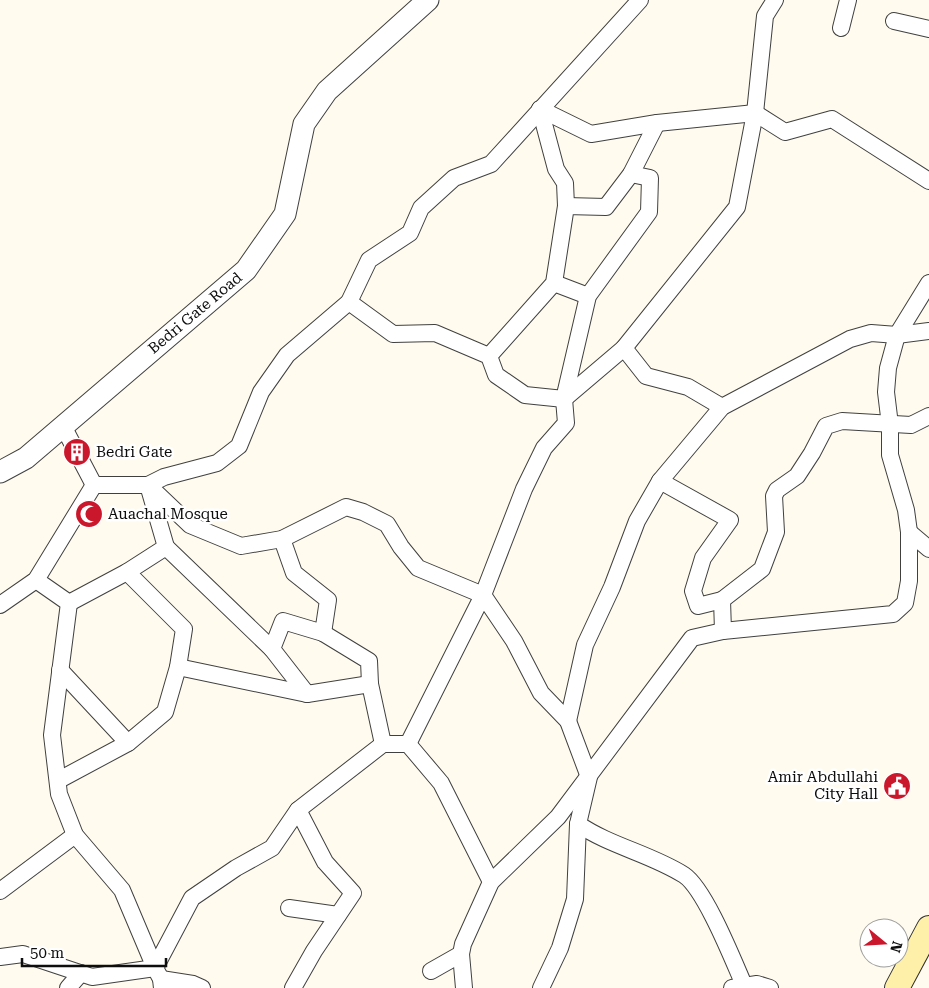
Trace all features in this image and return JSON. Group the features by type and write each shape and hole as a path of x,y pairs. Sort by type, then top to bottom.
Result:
{"main road":[{"path":"897,988 929,928"}],"street":[{"name":"Bedri Gate Road","path":"0,472 26,458 246,270 285,214 304,124 327,91 428,0"},
{"path":"94,485 148,486 164,477 217,463 239,446 261,392 287,355 349,302 369,260 410,232 420,208 454,178 491,164 640,0"},
{"path":"349,302 393,334 435,333 489,356 496,375 524,395 564,399 624,348 736,206 755,113 765,16 775,0"},
{"path":"841,28 848,0"},
{"path":"894,21 929,29"},
{"path":"540,109 591,134 657,123 755,113 785,132 832,119 929,181"},
{"path":"489,356 554,283 566,206 565,183 556,169 540,109"},
{"path":"566,206 606,207 631,174 657,123"},
{"path":"408,744 483,596 524,489 544,448 566,422 564,399 588,296 649,212 650,178 631,174"},
{"path":"554,283 588,296"},
{"path":"464,988 461,954 463,944 491,882 558,817 692,638 724,631 893,614 905,603 909,581 909,532 906,510 890,455 890,425 886,392 888,368 897,335 929,283"},
{"path":"568,721 585,645 612,587 637,521 660,481 722,407 850,339 871,333 897,335 929,331"},
{"path":"624,348 646,376 688,387 722,407"},
{"path":"660,481 730,520 703,558 693,592 698,606 722,600 762,569 776,532 774,496 777,490 797,476 826,426 842,420 890,425 911,425 929,416"},
{"path":"63,426 94,485"},
{"path":"0,605 36,580 94,485"},
{"path":"148,486 190,525 241,546 282,539 346,507 363,512 387,524 401,547 418,568 483,596 514,641 540,693 568,721 589,777 578,824 575,899 560,948 540,988"},
{"path":"148,486 166,547 272,649 307,694"},
{"path":"909,532 929,549"},
{"path":"282,539 294,573 328,600 323,633"},
{"path":"68,603 127,572 166,547"},
{"path":"59,780 128,743 165,712 178,667 184,628 127,572"},
{"path":"36,580 68,603"},
{"path":"722,600 724,631"},
{"path":"68,603 52,735 59,780 59,794 75,835 122,890 159,978"},
{"path":"272,649 284,622 323,633 369,660 370,684 383,744"},
{"path":"178,667 307,694 370,684"},
{"path":"60,670 128,743"},
{"path":"159,978 192,898 236,868 272,848 298,810 383,744 408,744"},
{"path":"408,744 440,783 491,882"},
{"path":"293,988 298,976 353,893 324,862 298,810"},
{"path":"578,824 592,834 686,876 700,894 738,986 757,984 770,988"},
{"path":"0,891 75,835"},
{"path":"289,908 338,915"},
{"path":"0,957 23,954 92,976 159,978 193,984 202,988"},
{"path":"431,971 461,954"},
{"path":"68,988 81,973"}],"place":[{"name":"Bedri Gate","path":"77,452"},
{"name":"Auachal Mosque","path":"89,514"},
{"name":"Amir Abdullahi City Hall","path":"897,786"}]}
